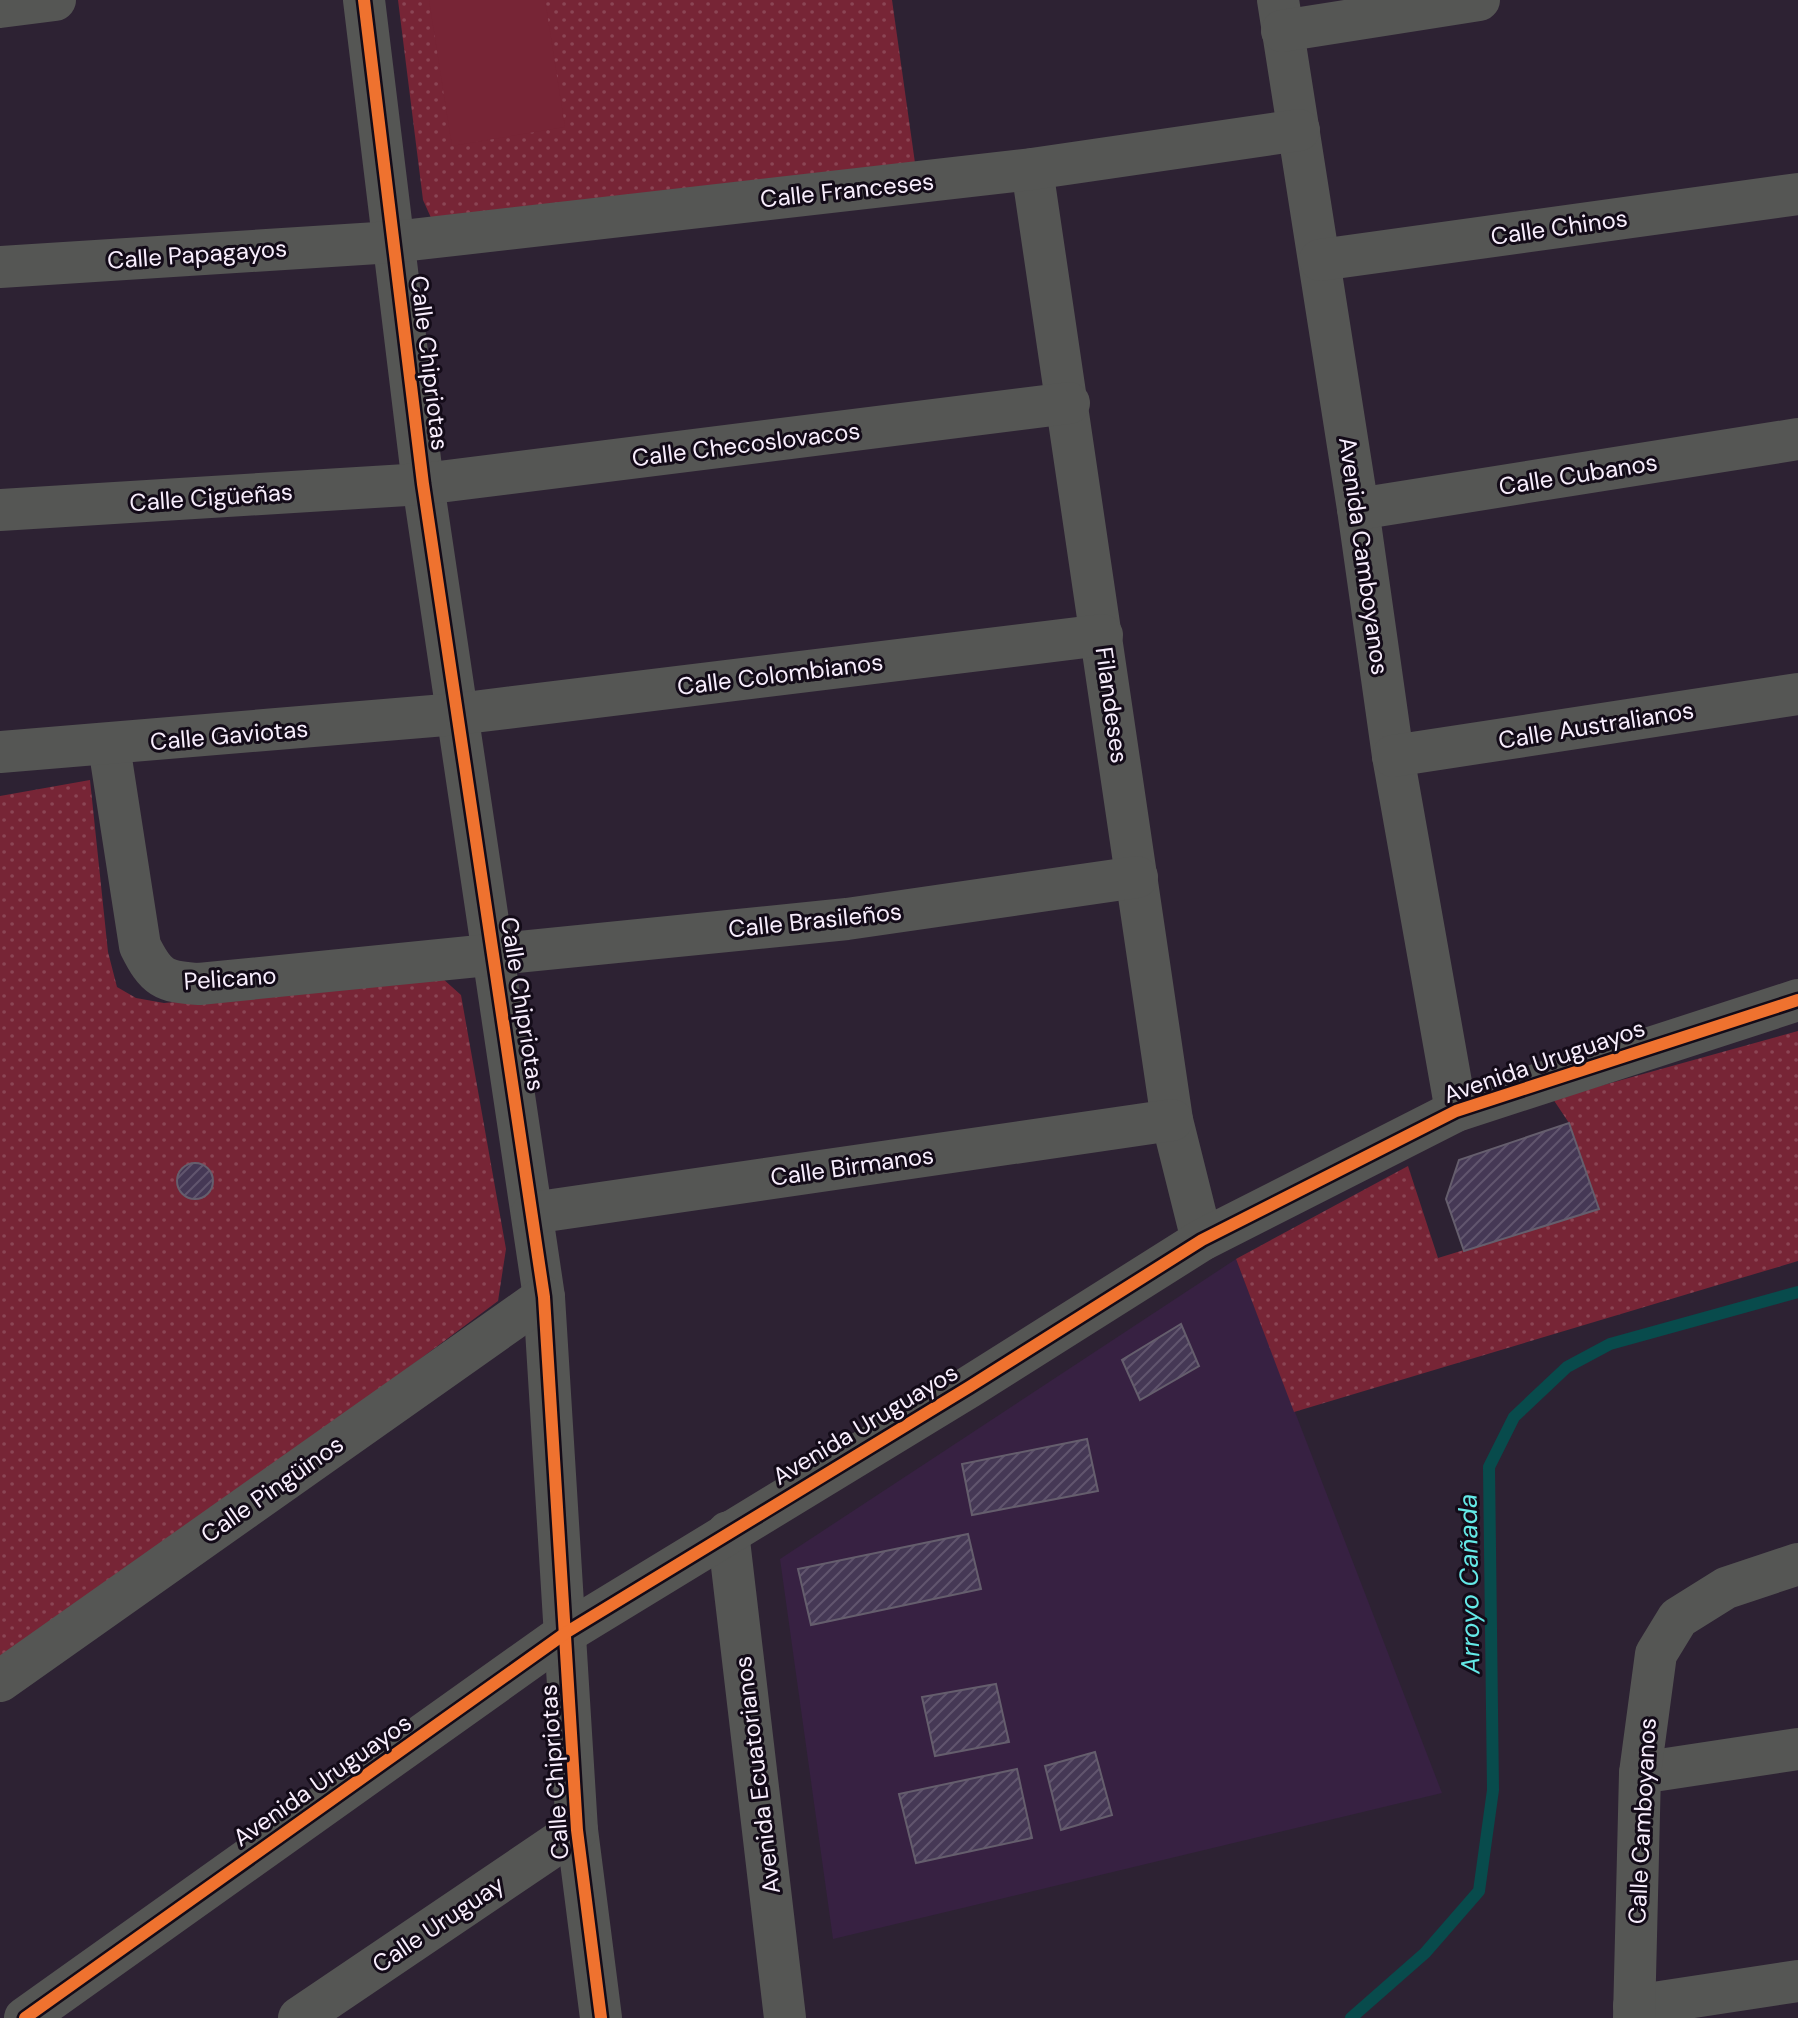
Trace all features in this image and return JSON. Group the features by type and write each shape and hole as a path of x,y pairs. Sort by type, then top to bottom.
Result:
{"street":[{"path":"0,7 55,0"},
{"name":"Calle Chipriotas","path":"364,0 423,484 544,1297 577,1830 601,2018"},
{"path":"1280,16 1479,0"},
{"name":"Avenida Camboyanos","path":"1280,16 1320,260 1393,756 1456,1111"},
{"name":"Calle Franceses","path":"393,242 1032,169 1299,130"},
{"name":"Filandeses","path":"1032,169 1069,403 1172,1120 1202,1240"},
{"name":"Calle Chinos","path":"1320,260 1798,194"},
{"name":"Calle Papagayos","path":"0,267 393,242"},
{"name":"Calle Checoslovacos","path":"423,484 1069,403"},
{"name":"Calle Cubanos","path":"1358,509 1798,439"},
{"name":"Calle Cigüeñas","path":"0,510 423,484"},
{"name":"Calle Colombianos","path":"457,714 1102,635"},
{"name":"Calle Australianos","path":"1393,756 1798,694"},
{"name":"Calle Gaviotas","path":"0,752 109,746 457,714"},
{"name":"Pelicano","path":"109,746 140,946 151,969 170,983 199,984 493,952"},
{"name":"Calle Brasileños","path":"493,952 847,919 1137,877"},
{"name":"Avenida Uruguayos","path":"25,2018 567,1632 969,1387 1202,1240 1456,1111 1798,1000"},
{"name":"Calle Birmanos","path":"532,1213 1172,1120"},
{"name":"Calle Pingüinos","path":"0,1681 544,1297"},
{"name":"Avenida Ecuatorianos","path":"728,1532 785,2018"},
{"name":"Calle Camboyanos","path":"1634,2012 1640,1773 1656,1654 1678,1618 1726,1588 1798,1564"},
{"path":"1640,1773 1798,1749"},
{"name":"Calle Uruguay","path":"299,2018 577,1830"},
{"path":"1634,2012 1798,1981"}],"shaded area":[{"path":"398,0 892,0 915,163 432,220 423,200"},
{"path":"429,0 545,0 565,127 452,146"},
{"path":"90,780 108,952 117,987 136,998 164,1003 442,978 461,995 506,1249 498,1301 0,1672 0,796"},
{"path":"1798,1031 1798,1261 1294,1412 1236,1259 1408,1166 1438,1258 1598,1209 1569,1123 1553,1099"},
{"path":"1236,1259 1442,1793 833,1939 780,1559"}],"building":[{"path":"1569,1123 1599,1209 1464,1251 1446,1199 1459,1160"},
{"path":"195,1163 208,1168 213,1181 208,1194 195,1199 182,1194 177,1181 182,1168"},
{"path":"1181,1324 1199,1366 1140,1400 1122,1360"},
{"path":"1087,1439 1098,1491 972,1515 962,1464"},
{"path":"968,1534 981,1589 811,1625 798,1569"},
{"path":"996,1684 1009,1742 935,1756 922,1697"},
{"path":"1095,1752 1112,1815 1061,1830 1045,1766"},
{"path":"1017,1769 1032,1838 916,1863 899,1794"}],"waterway":[{"name":"Arroyo Cañada","path":"1351,2018 1425,1953 1479,1891 1493,1790 1489,1467 1514,1417 1567,1367 1610,1344 1798,1292"}],"cycle path":[{"path":"364,0 423,484 544,1297 577,1830 601,2018"},
{"path":"25,2018 567,1632 969,1387 1202,1240 1456,1111 1798,1000"}]}
